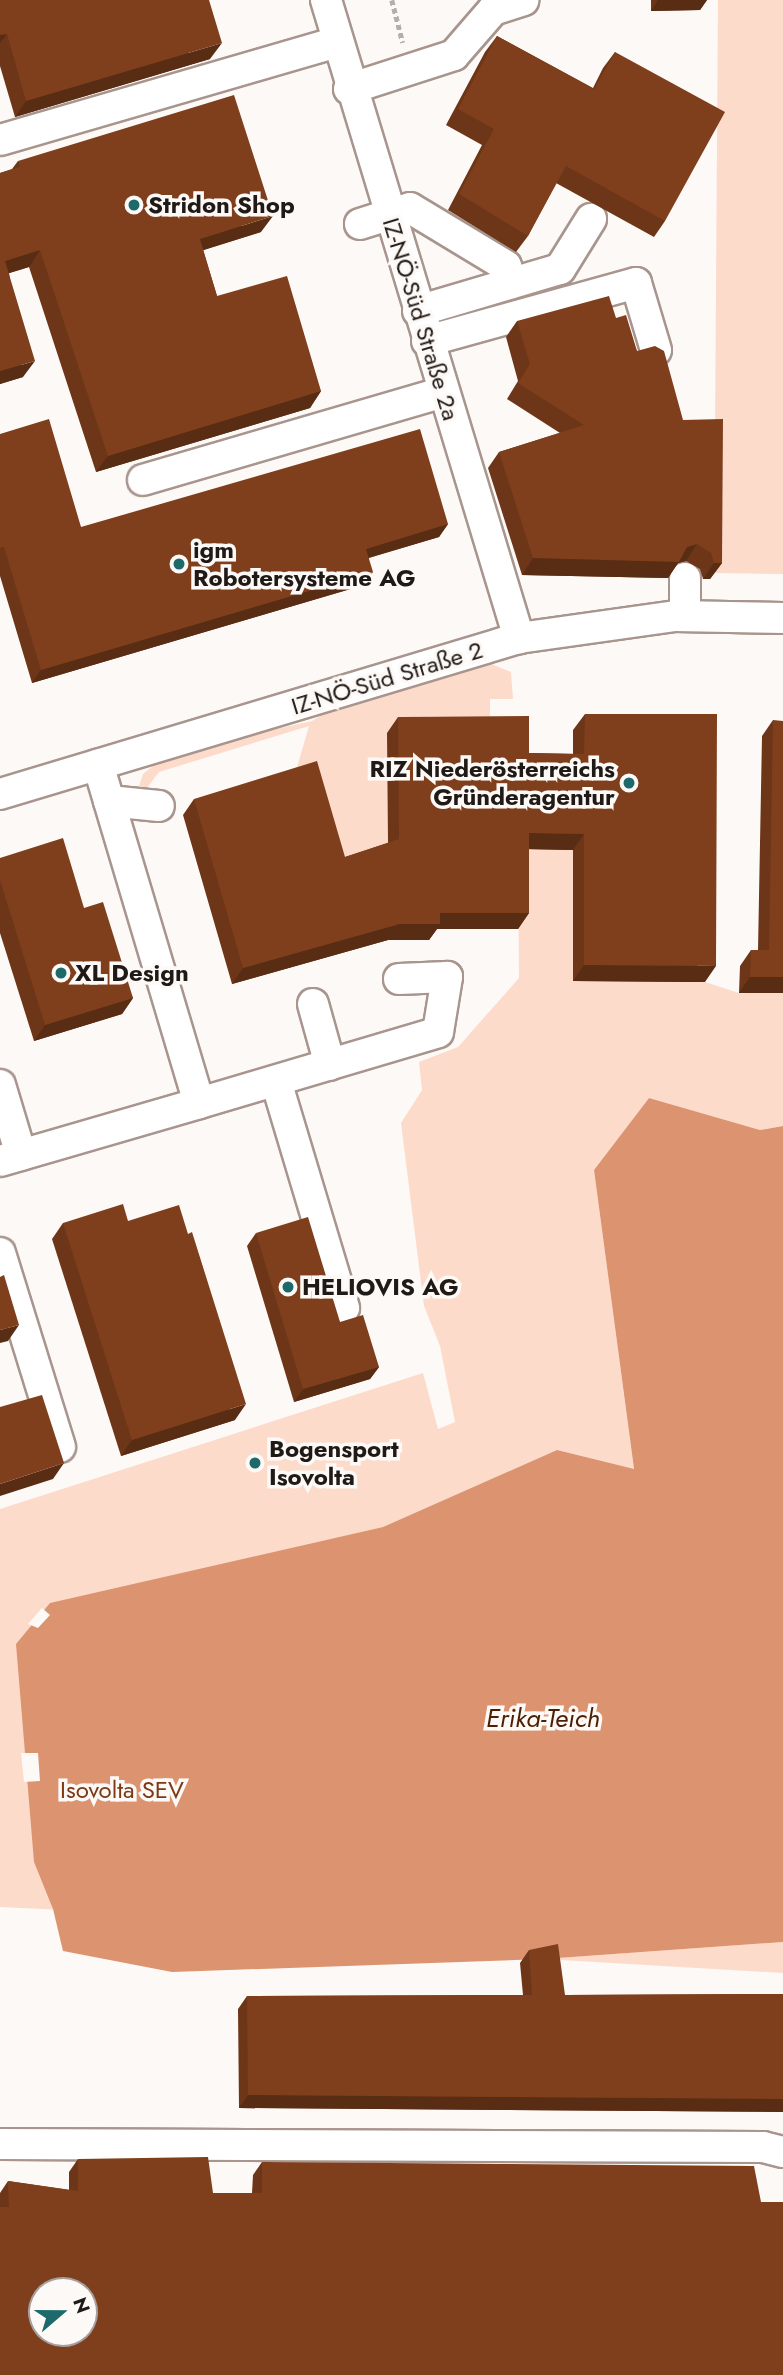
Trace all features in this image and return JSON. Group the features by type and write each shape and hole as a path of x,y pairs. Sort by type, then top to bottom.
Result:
{"street":[{"name":"IZ-NÖ-Süd Straße 2a","path":"326,0 349,89 519,638"},
{"path":"349,89 454,55 493,10 523,0"},
{"path":"0,141 337,42"},
{"path":"360,224 410,208 506,266 511,284"},
{"path":"418,311 560,270 591,219"},
{"path":"427,341 636,283 656,350"},
{"path":"143,480 443,392"},
{"path":"685,578 685,616"},
{"name":"IZ-NÖ-Süd Straße 2","path":"0,793 519,638 685,616 783,618"},
{"path":"98,765 199,1103"},
{"path":"109,801 159,806"},
{"path":"0,1085 10,1158 438,1032 447,977 399,979"},
{"path":"313,1004 330,1065"},
{"path":"276,1081 344,1308"},
{"path":"0,1253 60,1447"},
{"path":"0,2144 763,2147 783,2152"}],"path":[{"path":"391,0 410,69"}],"green space":[{"path":"718,0 783,0 783,574 714,573"},
{"path":"491,664 511,672 513,699 490,699 490,732 388,855 334,873 293,781 309,726 159,772 147,788 139,786 143,774 159,761 265,727 268,731 312,721 336,706"},
{"name":"Isovolta SEV","path":"518,849 573,850 573,981 705,982 739,993 783,993 783,1126 760,1130 649,1098 594,1170 634,1470 557,1450 383,1527 206,1568 269,1920 0,1907 0,1509 423,1373 438,1429 455,1422 440,1346 424,1306 401,1123 422,1090 419,1062 458,1047 519,978"},
{"path":"783,1942 783,1973 544,1959"}],"water":[{"name":"Erika-Teich","path":"649,1098 760,1130 783,1126 783,1942 544,1959 172,1972 63,1951 53,1909 34,1862 16,1644 50,1603 383,1527 557,1450 634,1469 594,1170"}],"pier":[{"path":"42,1608 50,1615 38,1628 28,1624"},
{"path":"21,1753 38,1753 40,1781 24,1782"}],"building":[{"path":"0,0 209,0 222,43 26,101 7,34 0,35"},
{"path":"497,36 594,89 615,52 725,112 665,221 566,166 528,236 459,194 494,129 458,109"},
{"path":"234,95 273,216 200,239 217,296 287,276 321,391 108,456 40,250 5,261 35,361 0,371 0,173 20,167 18,161"},
{"path":"609,296 616,318 626,315 637,351 655,346 664,351 683,420 723,419 722,563 714,563 711,553 697,544 687,547 679,562 533,558 499,452 584,425 518,383 530,364 517,321"},
{"name":"igm Robotersysteme AG","path":"49,419 81,527 420,429 448,524 366,549 373,572 41,670 4,547 0,548 0,434"},
{"path":"585,714 717,714 716,966 584,965 584,834 529,833 529,913 440,913 440,924 399,924 243,968 194,799 317,761 345,857 399,839 398,717 529,716 529,753 584,754"},
{"path":"773,720 783,721 783,977 750,977 751,950 769,950"},
{"name":"XL Design","path":"63,838 84,908 103,902 133,998 45,1025 0,880 0,858"},
{"path":"123,1204 128,1221 179,1205 188,1234 192,1232 246,1404 132,1440 63,1223"},
{"name":"HELIOVIS AG","path":"308,1217 340,1322 363,1315 379,1367 303,1389 256,1233"},
{"path":"4,1275 19,1325 0,1330 0,1277"},
{"path":"42,1395 64,1463 0,1484 0,1407"},
{"path":"558,1944 565,1995 783,1994 783,2099 248,2095 247,1996 532,1995 529,1950"},
{"path":"208,2157 213,2193 262,2193 262,2162 754,2166 761,2202 783,2202 783,2375 0,2375 0,2207 9,2207 8,2181 78,2191 78,2159"}],"place":[{"name":"Stridon Shop","path":"134,205"},
{"name":"igm Robotersysteme AG","path":"179,564"},
{"name":"RIZ Niederösterreichs Gründeragentur","path":"629,783"},
{"name":"XL Design","path":"61,973"},
{"name":"HELIOVIS AG","path":"288,1287"},
{"name":"Bogensport Isovolta","path":"255,1463"}]}
